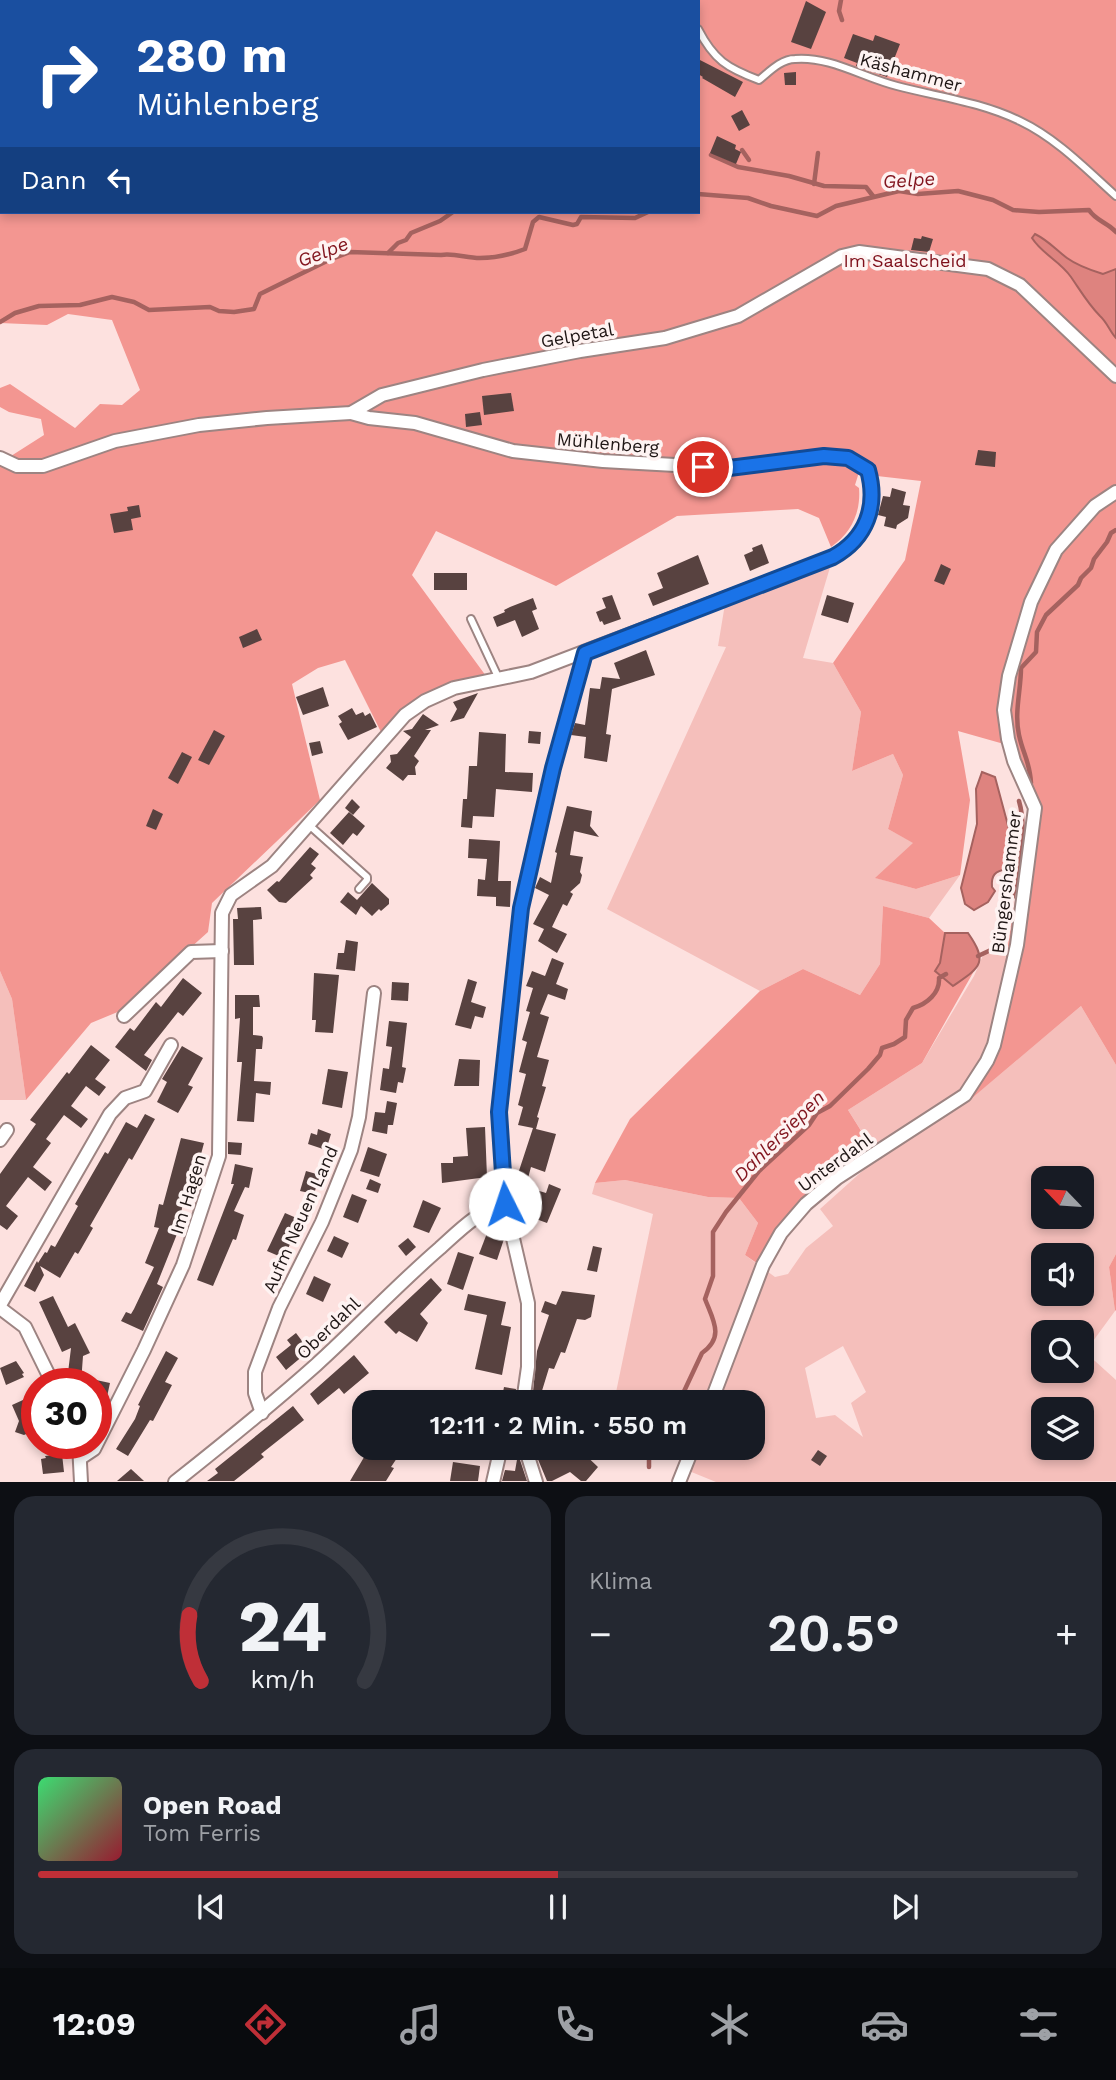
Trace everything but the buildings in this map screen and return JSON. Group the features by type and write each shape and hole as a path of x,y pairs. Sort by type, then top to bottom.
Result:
{"street":[{"name":"Gelpetal","path":"0,458 18,466 43,466 115,441 186,428 240,420 351,413 382,396 483,370 665,338 738,316 842,256 859,252 988,269 1020,285 1116,376"},
{"name":"Mühlenberg","path":"222,913 232,895 272,866 405,715 425,701 454,688 531,672 585,653 833,557 847,549 865,528 872,500 868,470 848,458 824,456 729,468 603,461 513,451 415,424 351,413"},
{"name":"Büngershammer","path":"987,1061 994,1045 1017,944 1035,808 1014,761 1008,738 1004,710 1009,676 1031,601 1056,550 1095,506 1116,492"},
{"path":"525,1390 528,1367 528,1303 505,1204 499,1112 521,908 553,768 585,653"},
{"name":"Im Hagen","path":"112,1413 183,1265 219,1156 222,913"},
{"path":"124,1016 191,952 222,951"},
{"name":"Aufm Neuen Land","path":"262,1413 255,1393 255,1372 279,1308 322,1222 351,1150 359,1117 374,993"},
{"path":"45,1368 25,1327 0,1307 110,1114 125,1098 145,1091 171,1045"},
{"name":"Unterdahl","path":"716,1390 763,1265 781,1233 806,1204 837,1178 965,1095 987,1061"},
{"name":"Oberdahl","path":"175,1482 262,1413 473,1218 488,1208 505,1204"},
{"path":"81,1482 82,1459"},
{"path":"493,1482 498,1460"},
{"path":"528,1460 536,1482"},
{"path":"679,1482 688,1460"}],"lane":[{"name":"Käshammer","path":"700,32 715,57 728,67 759,80 781,62 793,58 815,60 895,86 954,98 1021,121 1061,147 1116,196"},
{"path":"471,619 499,679"},
{"path":"308,825 367,877 359,889"}],"shaded area":[{"path":"1035,234 1084,268 1103,274 1116,269 1116,338 1067,271 1036,244 1032,238"},
{"path":"831,564 803,658 833,663 861,712 852,771 893,754 903,775 888,829 914,843 876,878 916,889 960,875 929,918 883,906 880,964 860,995 803,969 760,991 607,909 726,647 718,646 725,604"},
{"path":"982,772 995,777 1013,844 1007,869 997,872 992,879 995,891 988,902 974,910 965,904 961,888 977,824 976,789"},
{"path":"945,933 968,933 980,958 975,969 953,986 935,971 940,963"},
{"path":"984,953 1006,956 994,1032 972,1098 1081,1006 1116,1065 1116,1254 1109,1267 1115,1311 1094,1340 1094,1320 1031,1320 1031,1383 1094,1383 1094,1360 1116,1380 1116,1481 716,1482 689,1471 694,1460 765,1460 765,1390 616,1390 653,1214 592,1194 595,1183 625,1180 708,1197 739,1198 758,1223 745,1255 775,1277 788,1274 806,1248 833,1226 820,1209 878,1157 848,1110 922,1063 974,976","holes":["843,1346 866,1392 851,1403 863,1437 835,1415 816,1418 805,1368"]},
{"path":"0,971 12,999 26,1100 0,1100"}],"green space":[{"name":"Im Saalscheid","path":"700,0 1116,0 1116,1065 1081,1006 971,1099 994,1032 1029,813 1011,746 958,731 970,800 960,875 916,889 875,878 913,843 888,829 903,775 893,754 852,771 861,712 833,663 905,560 921,481 877,476 860,469 855,485 859,488 856,514 849,529 831,547 819,518 798,509 677,516 556,586 436,531 412,575 486,676 451,686 383,736 345,660 318,668 292,684 320,800 212,903 208,932 120,1011 91,1023 26,1100 12,999 0,971 0,463 44,435 41,419 9,412 0,407 0,388 10,384 75,428 100,404 122,405 140,390 112,320 68,314 47,325 0,323 0,214 700,214"},
{"path":"883,906 929,918 945,933 940,963 935,971 953,986 974,971 922,1063 848,1110 875,1153 806,1204 761,1266 745,1255 758,1223 739,1198 708,1197 625,1180 595,1183 630,1119 760,991 803,969 860,995 880,964"},
{"path":"1116,1254 1116,1310 1115,1311 1109,1267"}],"waterway":[{"path":"841,0 839,11 842,20"},
{"path":"742,150 749,160"},
{"path":"814,184 818,153"},
{"path":"711,155 738,167 789,176 824,186 866,187 873,196"},
{"name":"Gelpe","path":"700,194 748,198 817,216 836,206 899,191 918,194 958,191 993,200 1013,210 1089,210 1116,232"},
{"path":"388,253 411,233 450,214"},
{"name":"Gelpe","path":"0,322 15,313 39,306 80,305 112,297 134,302 149,310 210,307 234,312 254,309 260,294 350,252 491,257 525,249 533,222 539,217 573,225 577,224 581,217 635,218 644,214"},
{"name":"Dahlersiepen","path":"1031,783 1018,727 1021,668 1036,652 1037,632 1046,615 1078,585 1111,533 1116,530"},
{"name":"Dahlersiepen","path":"998,933 1000,915 1006,900 1013,897 1019,861 1023,825 1019,801"},
{"name":"Dahlersiepen","path":"978,956 993,949"},
{"name":"Dahlersiepen","path":"685,1390 702,1353 709,1347 715,1334 714,1321 705,1299 713,1276 713,1232 759,1171 809,1125 817,1113 830,1106 868,1069 880,1055 882,1048 905,1037 906,1020 913,1008 932,997 939,978 946,974"},
{"name":"Dahlersiepen","path":"649,1460 649,1467"}],"route":[{"path":"505,1204 499,1112 521,908 553,768 585,653 833,557 847,549 865,528 872,500 868,470 848,458 824,456 729,468 703,467"}]}
